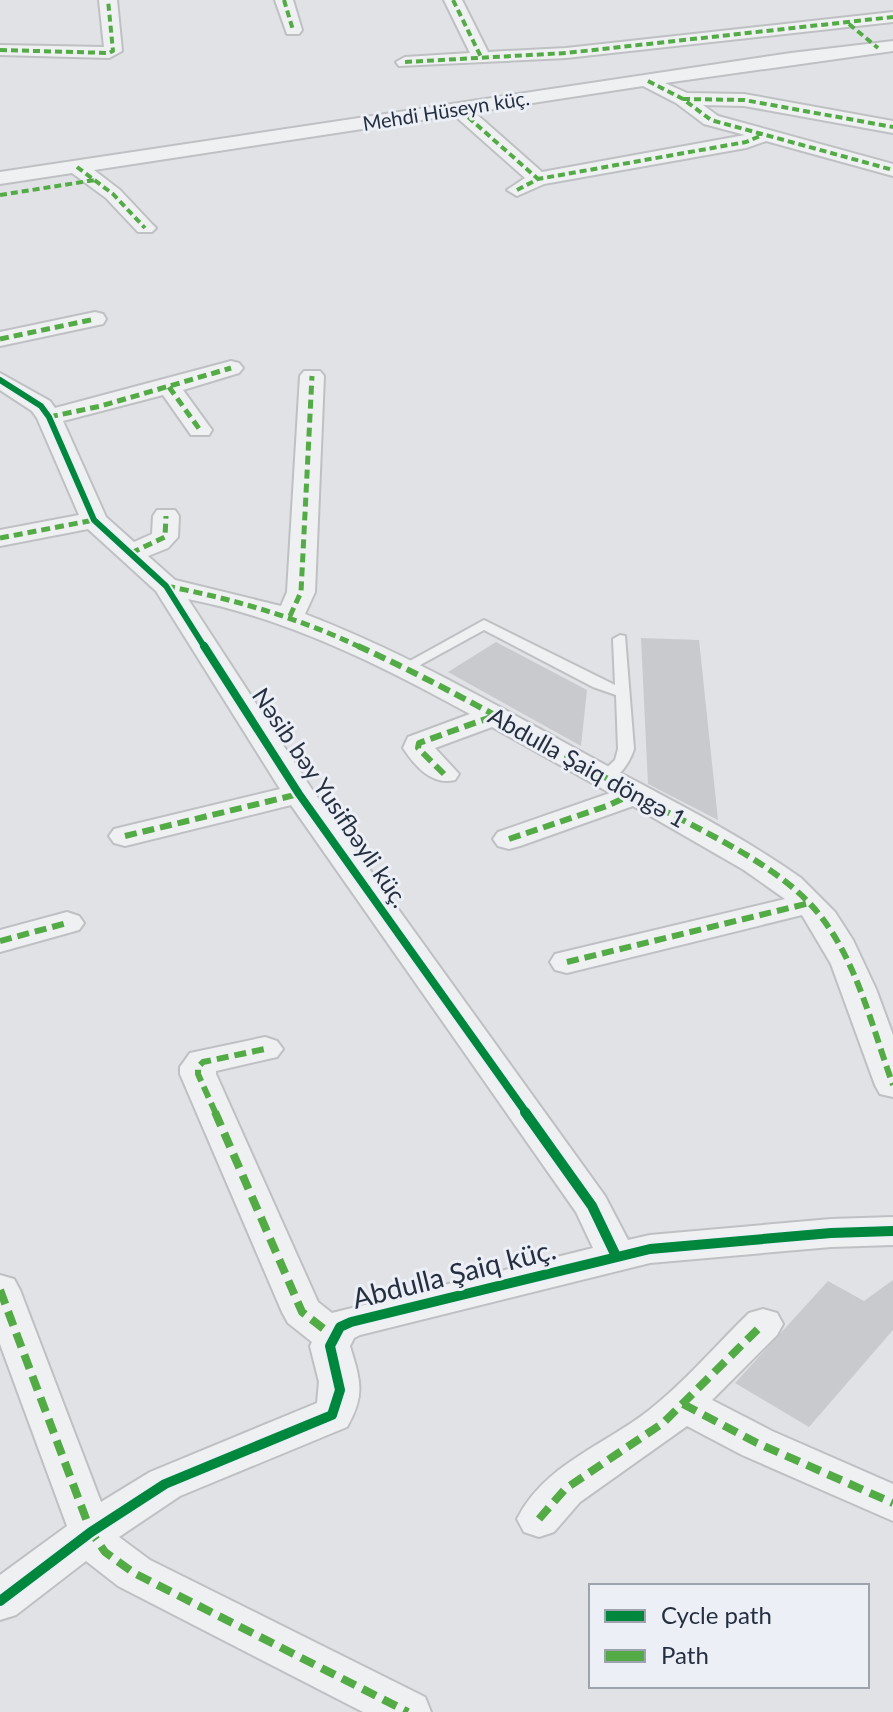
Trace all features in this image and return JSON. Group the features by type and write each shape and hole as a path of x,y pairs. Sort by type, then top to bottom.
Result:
{"street":[{"path":"0,50 102,54 113,51 108,0"},
{"path":"284,0 293,30"},
{"path":"453,0 482,59"},
{"path":"405,62 482,59 849,24 893,17"},
{"path":"849,24 885,47"},
{"name":"Mehdi Hüseyn küç.","path":"0,178 791,58 885,47"},
{"path":"648,81 683,99 711,120 760,136 893,170"},
{"path":"683,99 744,100 893,127"},
{"path":"460,110 538,179"},
{"path":"517,190 538,179 746,142 760,136"},
{"path":"77,167 113,194 145,228"},
{"path":"0,339 95,319"},
{"path":"49,417 231,368"},
{"path":"290,616 301,592 312,376"},
{"name":"Nəsib bəy Yusifbəyli küç.","path":"0,380 41,406 49,417 94,520 166,586 299,794 592,1206 616,1256"},
{"path":"169,387 200,430"},
{"path":"131,553 165,537 166,516"},
{"path":"0,538 94,520"},
{"name":"Abdulla Şaiq döngə 1","path":"166,586 209,592 290,616 406,667 738,853 810,903 826,923 850,972 893,1085"},
{"path":"444,774 418,748 419,743 494,716"},
{"path":"509,839 607,806 635,793"},
{"path":"125,836 299,794"},
{"path":"567,962 810,903"},
{"path":"0,941 67,923"},
{"path":"265,1049 203,1062 198,1067 198,1074 302,1312 333,1336"},
{"name":"Abdulla Şaiq küç.","path":"0,1601 91,1532 165,1484 332,1415 340,1405 342,1393 330,1346 340,1327 351,1322 650,1249 893,1231"},
{"path":"0,1290 91,1532 105,1552 134,1573 408,1712"},
{"path":"539,1519 565,1489 663,1423 763,1324"},
{"path":"683,1404 757,1443 893,1503"}],"lane":[{"path":"406,667 484,624 598,684 623,693"},
{"path":"605,777 622,762 626,749 620,639"}],"building":[{"path":"641,638 699,640 718,820 648,784"},
{"path":"496,642 587,690 581,746 448,672"},
{"path":"893,1280 893,1330 809,1427 735,1383 828,1281 864,1301"}],"marked path":[{"path":"0,50 109,53 113,51 108,0"},
{"path":"284,0 293,30"},
{"path":"453,0 482,59"},
{"path":"405,62 566,53 893,17"},
{"path":"849,24 878,48"},
{"path":"648,81 683,99 711,120 893,170"},
{"path":"683,99 744,100 893,127"},
{"path":"460,110 538,179"},
{"path":"517,190 538,179 746,142 760,136"},
{"path":"77,167 113,194 145,228"},
{"path":"0,195 95,180"},
{"path":"0,339 95,319"},
{"path":"49,417 101,406 231,368"},
{"path":"290,616 301,592 312,376"},
{"path":"169,387 200,430"},
{"path":"131,553 165,537 166,516"},
{"path":"0,538 94,520"},
{"path":"166,586 225,598 338,636 446,689 778,877 810,903 836,940 859,989 893,1085"},
{"path":"444,774 418,748 419,743 494,716"},
{"path":"509,839 607,806 635,793"},
{"path":"125,836 299,794"},
{"path":"567,962 810,903"},
{"path":"0,941 67,923"},
{"path":"265,1049 203,1062 198,1067 198,1074 302,1312 333,1336"},
{"path":"0,1290 91,1532 105,1552 134,1573 408,1712"},
{"path":"539,1519 565,1489 663,1423 763,1324"},
{"path":"683,1404 757,1443 893,1503"}],"cycle path":[{"path":"0,380 41,406 49,417 94,520 166,586 299,794 592,1206 616,1256"},
{"path":"0,1601 91,1532 165,1484 332,1415 340,1390 330,1346 340,1327 351,1322 650,1249 831,1233 893,1231"}]}
